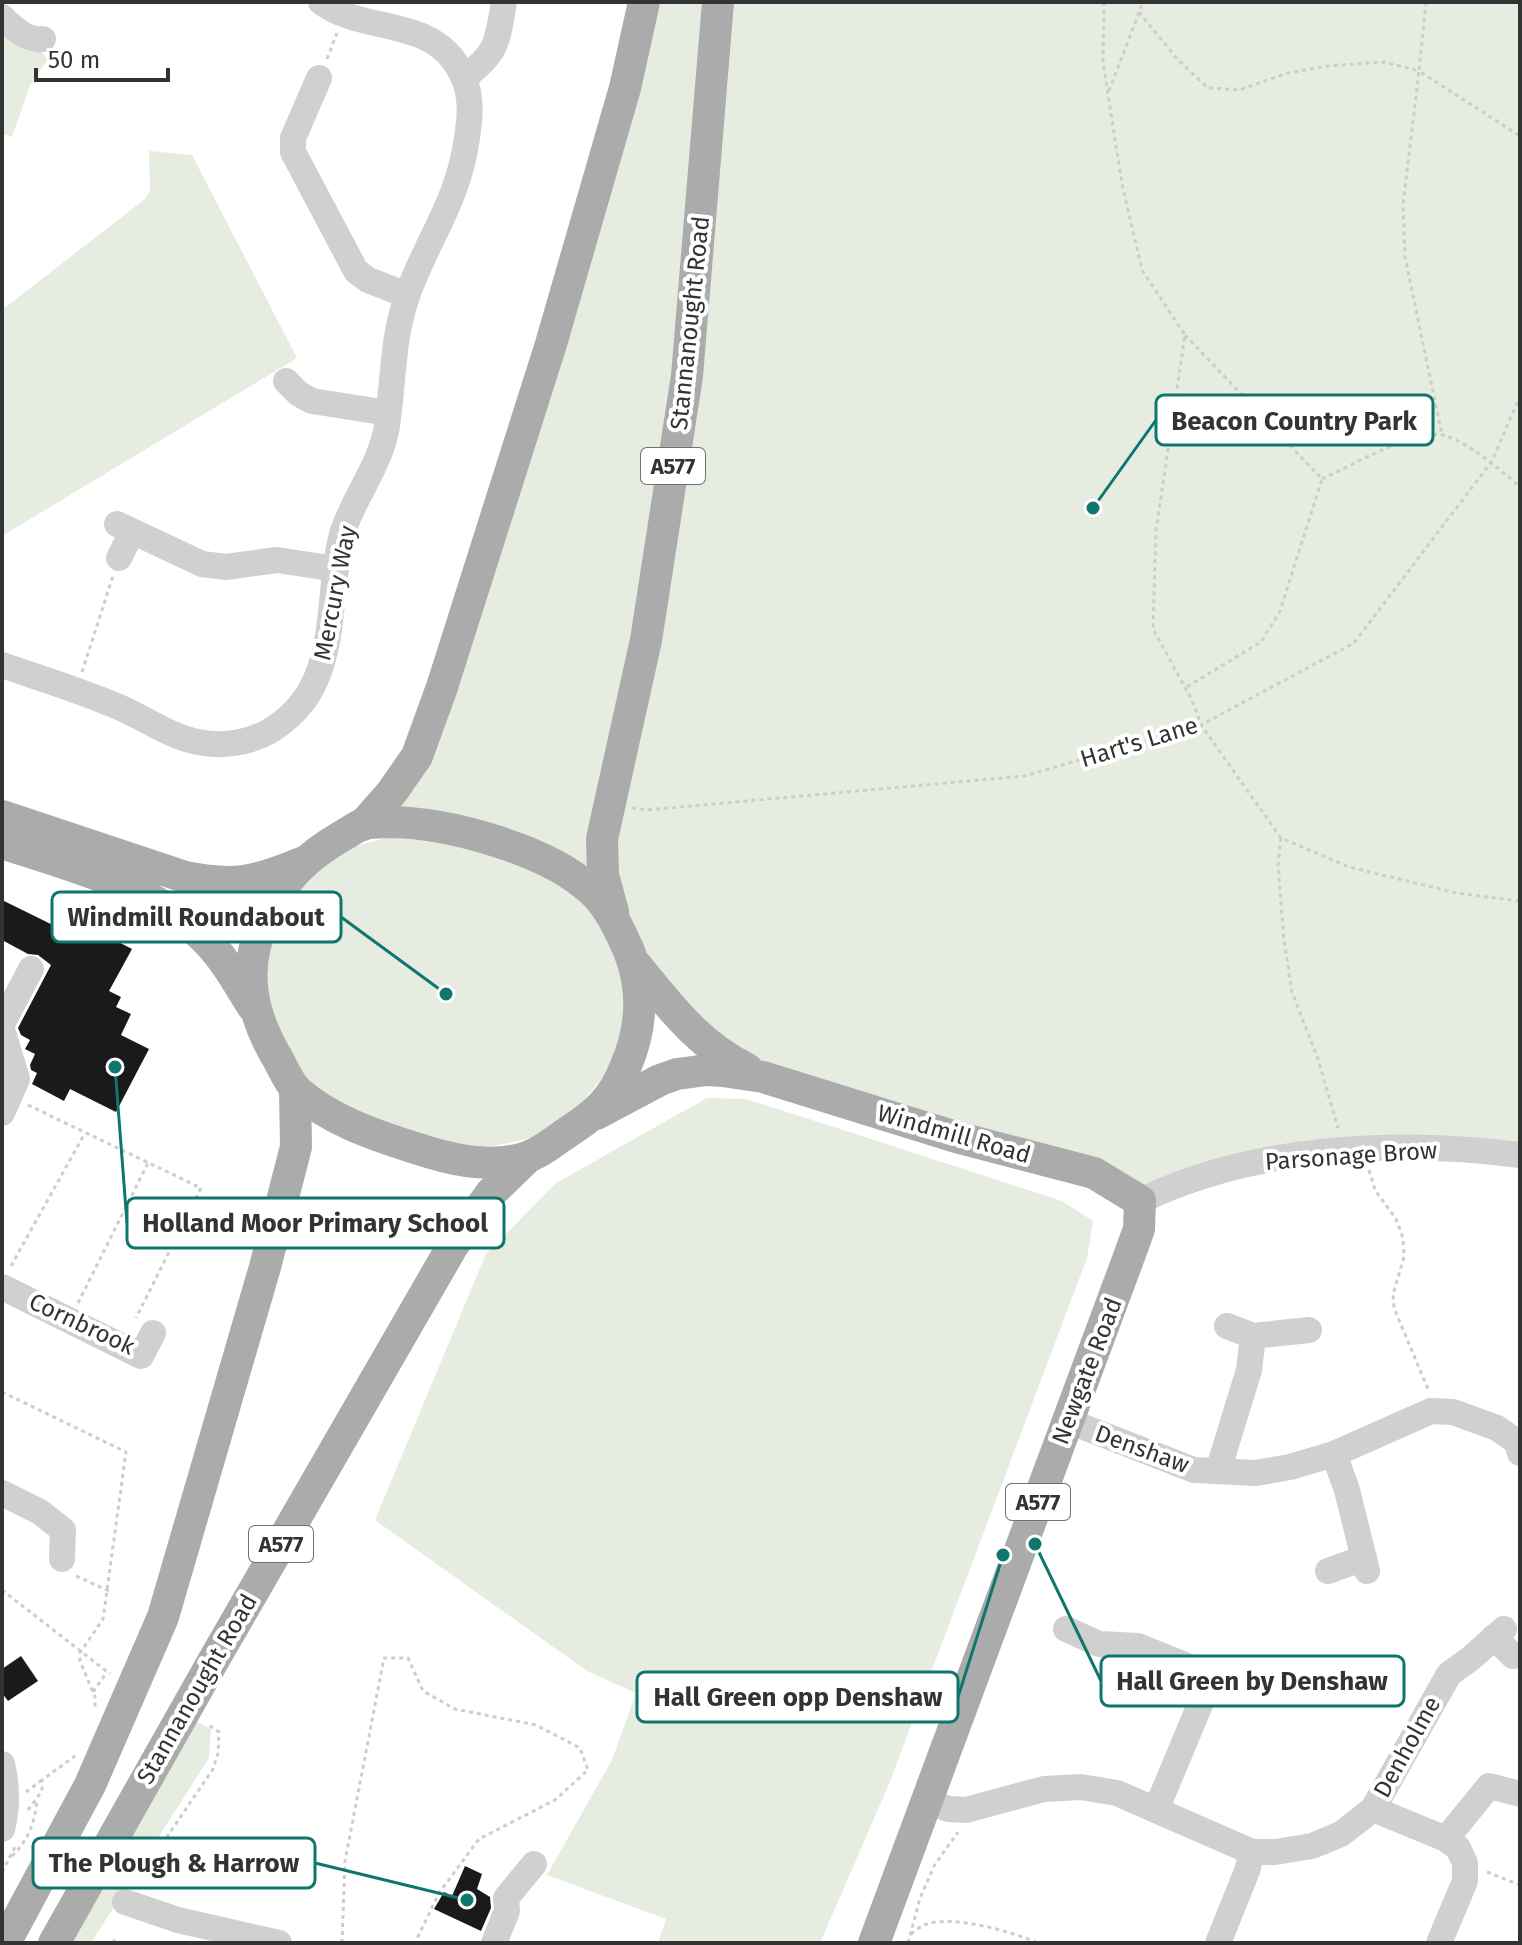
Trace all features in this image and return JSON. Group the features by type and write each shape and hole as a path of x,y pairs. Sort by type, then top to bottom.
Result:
{"main road":[{"name":"A577","path":"363,825 416,822 451,828 546,861 593,892 617,923 634,963 641,998 632,1052 620,1083 596,1114 527,1158 496,1163 459,1161 380,1137 329,1115 295,1089 269,1046 253,1007 252,971 255,944 277,895 301,863 363,825 392,792 417,756 442,687 551,344 625,88 644,2"},
{"name":"Stannanought Road","path":"617,923 603,875 602,839 646,640 687,376 718,2"},
{"path":"2,816 185,877 213,882 239,883 263,878 301,863"},
{"path":"2,843 115,881 160,902 187,921 210,944 253,1007"},
{"name":"Windmill Road","path":"634,963 709,1047 763,1077"},
{"name":"Windmill Road","path":"596,1114 660,1080 692,1071 723,1071 763,1077 956,1137 1094,1173 1140,1201"},
{"name":"Stannanought Road","path":"5,1943 90,1785 163,1617 265,1267 296,1147 295,1089"},
{"name":"Stannanought Road","path":"54,1943 452,1247 491,1193 527,1158"},
{"name":"Newgate Road","path":"874,1943 1139,1229 1140,1201"}],"street":[{"path":"321,2 345,15 425,37 448,53 464,78 491,54 504,2"},
{"path":"2,17 21,33 37,40 43,39"},
{"name":"Mercury Way","path":"2,665 75,690 199,743 237,743 267,732 296,710 312,690 325,653 343,531 379,456 388,413 393,347 407,295 451,201 461,172 469,114 464,78"},
{"path":"323,90 293,138 293,152 356,271 368,280 407,295"},
{"path":"286,381 312,401 388,413"},
{"path":"119,558 124,528 190,560 214,566 277,560 336,569"},
{"path":"9,1098 17,1074 2,1027 31,969"},
{"name":"Parsonage Brow","path":"1140,1201 1177,1183 1257,1162 1357,1151 1467,1148 1520,1155"},
{"name":"Cornbrook","path":"5,1279 69,1320 141,1356 153,1333"},
{"path":"1227,1326 1253,1336 1309,1330"},
{"name":"Denshaw","path":"1218,1471 1249,1370 1253,1336"},
{"path":"1431,1411 1453,1412 1476,1419 1497,1428 1519,1445"},
{"name":"Denshaw","path":"1068,1421 1194,1470 1256,1473 1334,1454 1431,1411"},
{"path":"1328,1571 1366,1565 1347,1490 1334,1454"},
{"path":"2,1493 40,1512 63,1530 62,1559"},
{"path":"1076,1628 1099,1644 1138,1646 1212,1676 1250,1688 1270,1688"},
{"name":"Denholme","path":"928,1801 948,1809 966,1810 1044,1789 1081,1787 1117,1793 1252,1852 1312,1846 1341,1834 1373,1809 1449,1674 1499,1633 1513,1656"},
{"path":"1156,1810 1212,1676"},
{"path":"2,1764 7,1793 3,1827"},
{"path":"1446,1839 1486,1778 1520,1794"},
{"path":"1373,1809 1446,1839 1458,1848 1465,1863 1465,1881 1439,1943"},
{"path":"1218,1943 1252,1852"},
{"path":"494,1943 507,1911 506,1898 534,1864"},
{"path":"125,1902 178,1920 273,1942"}],"path":[{"path":"1104,2 1103,62 1122,184 1142,270 1185,335 1322,479"},
{"path":"1108,95 1143,2"},
{"path":"1426,2 1403,205 1405,257 1442,435"},
{"path":"1139,12 1178,60 1208,88 1239,90 1288,73 1328,66 1384,62 1419,71 1520,136"},
{"path":"323,90 345,15"},
{"path":"1185,335 1156,530 1153,629 1201,725 1281,838 1349,867 1457,893 1520,901"},
{"name":"Hart's Lane","path":"608,806 646,810 1024,776 1201,725 1354,643 1492,461 1520,396"},
{"path":"1185,688 1261,642 1280,611 1322,479 1411,438 1442,435 1492,461 1520,487"},
{"path":"75,690 119,558"},
{"path":"1281,838 1278,865 1292,992 1357,1151 1369,1170 1375,1190 1396,1219 1403,1238 1404,1257 1393,1294 1394,1308 1427,1386 1431,1411"},
{"path":"9,1098 201,1188 122,1346"},
{"path":"5,1279 85,1133"},
{"path":"69,1320 148,1163"},
{"path":"2,1392 126,1452 103,1619 80,1653 80,1661 93,1692 95,1709"},
{"path":"62,1559 66,1571 109,1591"},
{"path":"2,1590 80,1653 114,1676"},
{"path":"342,1943 345,1861 384,1658 408,1658 423,1691 455,1709 536,1725 580,1748 588,1770 555,1800 479,1839 439,1893 415,1943"},
{"path":"93,1692 107,1672"},
{"path":"125,1902 213,1769 219,1732 204,1722"},
{"path":"2,1872 30,1832 42,1780 79,1751"},
{"path":"908,1943 920,1898 934,1866 957,1836 966,1810"},
{"path":"1465,1863 1520,1885"},
{"path":"911,1934 927,1924 953,1922 1014,1933 1038,1943"},
{"path":"113,1943 116,1937"}],"shaded area":[{"path":"657,2 707,2 677,393 590,873 566,853 462,818 394,809"},
{"path":"718,2 1520,2 1520,1155 1332,1152 1140,1201 726,1059 616,923 603,875 646,640"},
{"path":"2,25 35,45 48,59 30,85 12,137 2,134"},
{"path":"149,151 192,155 297,358 2,536 2,310 145,199 150,190"},
{"path":"406,836 442,840 527,868 566,888 594,914 621,967 625,1006 620,1041 607,1072 574,1112 530,1138 477,1147 443,1142 347,1109 304,1078 284,1050 266,985 268,950 285,907 314,872 353,847"},
{"path":"707,1098 746,1099 1062,1201 1093,1221 1087,1258 889,1784 820,1943 658,1943 666,1919 547,1875 612,1760 636,1693 587,1671 375,1520 486,1254 556,1183"},
{"path":"191,1719 211,1729 209,1758 91,1943 62,1943"}],"building":[{"path":"2,900 65,931 72,918 132,949 109,991 121,997 116,1007 131,1014 121,1035 149,1049 116,1112 70,1089 64,1101 32,1084 37,1073 31,1070 30,1065 35,1054 25,1049 30,1040 21,1035 18,1028 51,965 38,955 28,954 2,940"},
{"path":"21,1656 38,1681 8,1701 2,1693 2,1669"},
{"path":"465,1866 482,1874 477,1889 490,1897 491,1908 481,1931 434,1909 444,1892 452,1896"}],"place":[{"name":"Beacon Country Park","path":"1093,508"},
{"name":"Windmill Roundabout","path":"446,994"},
{"name":"Holland Moor Primary School","path":"115,1067"},
{"name":"Hall Green by Denshaw","path":"1035,1544"},
{"name":"Hall Green opp Denshaw","path":"1003,1555"},
{"name":"The Plough & Harrow","path":"467,1900"}]}
